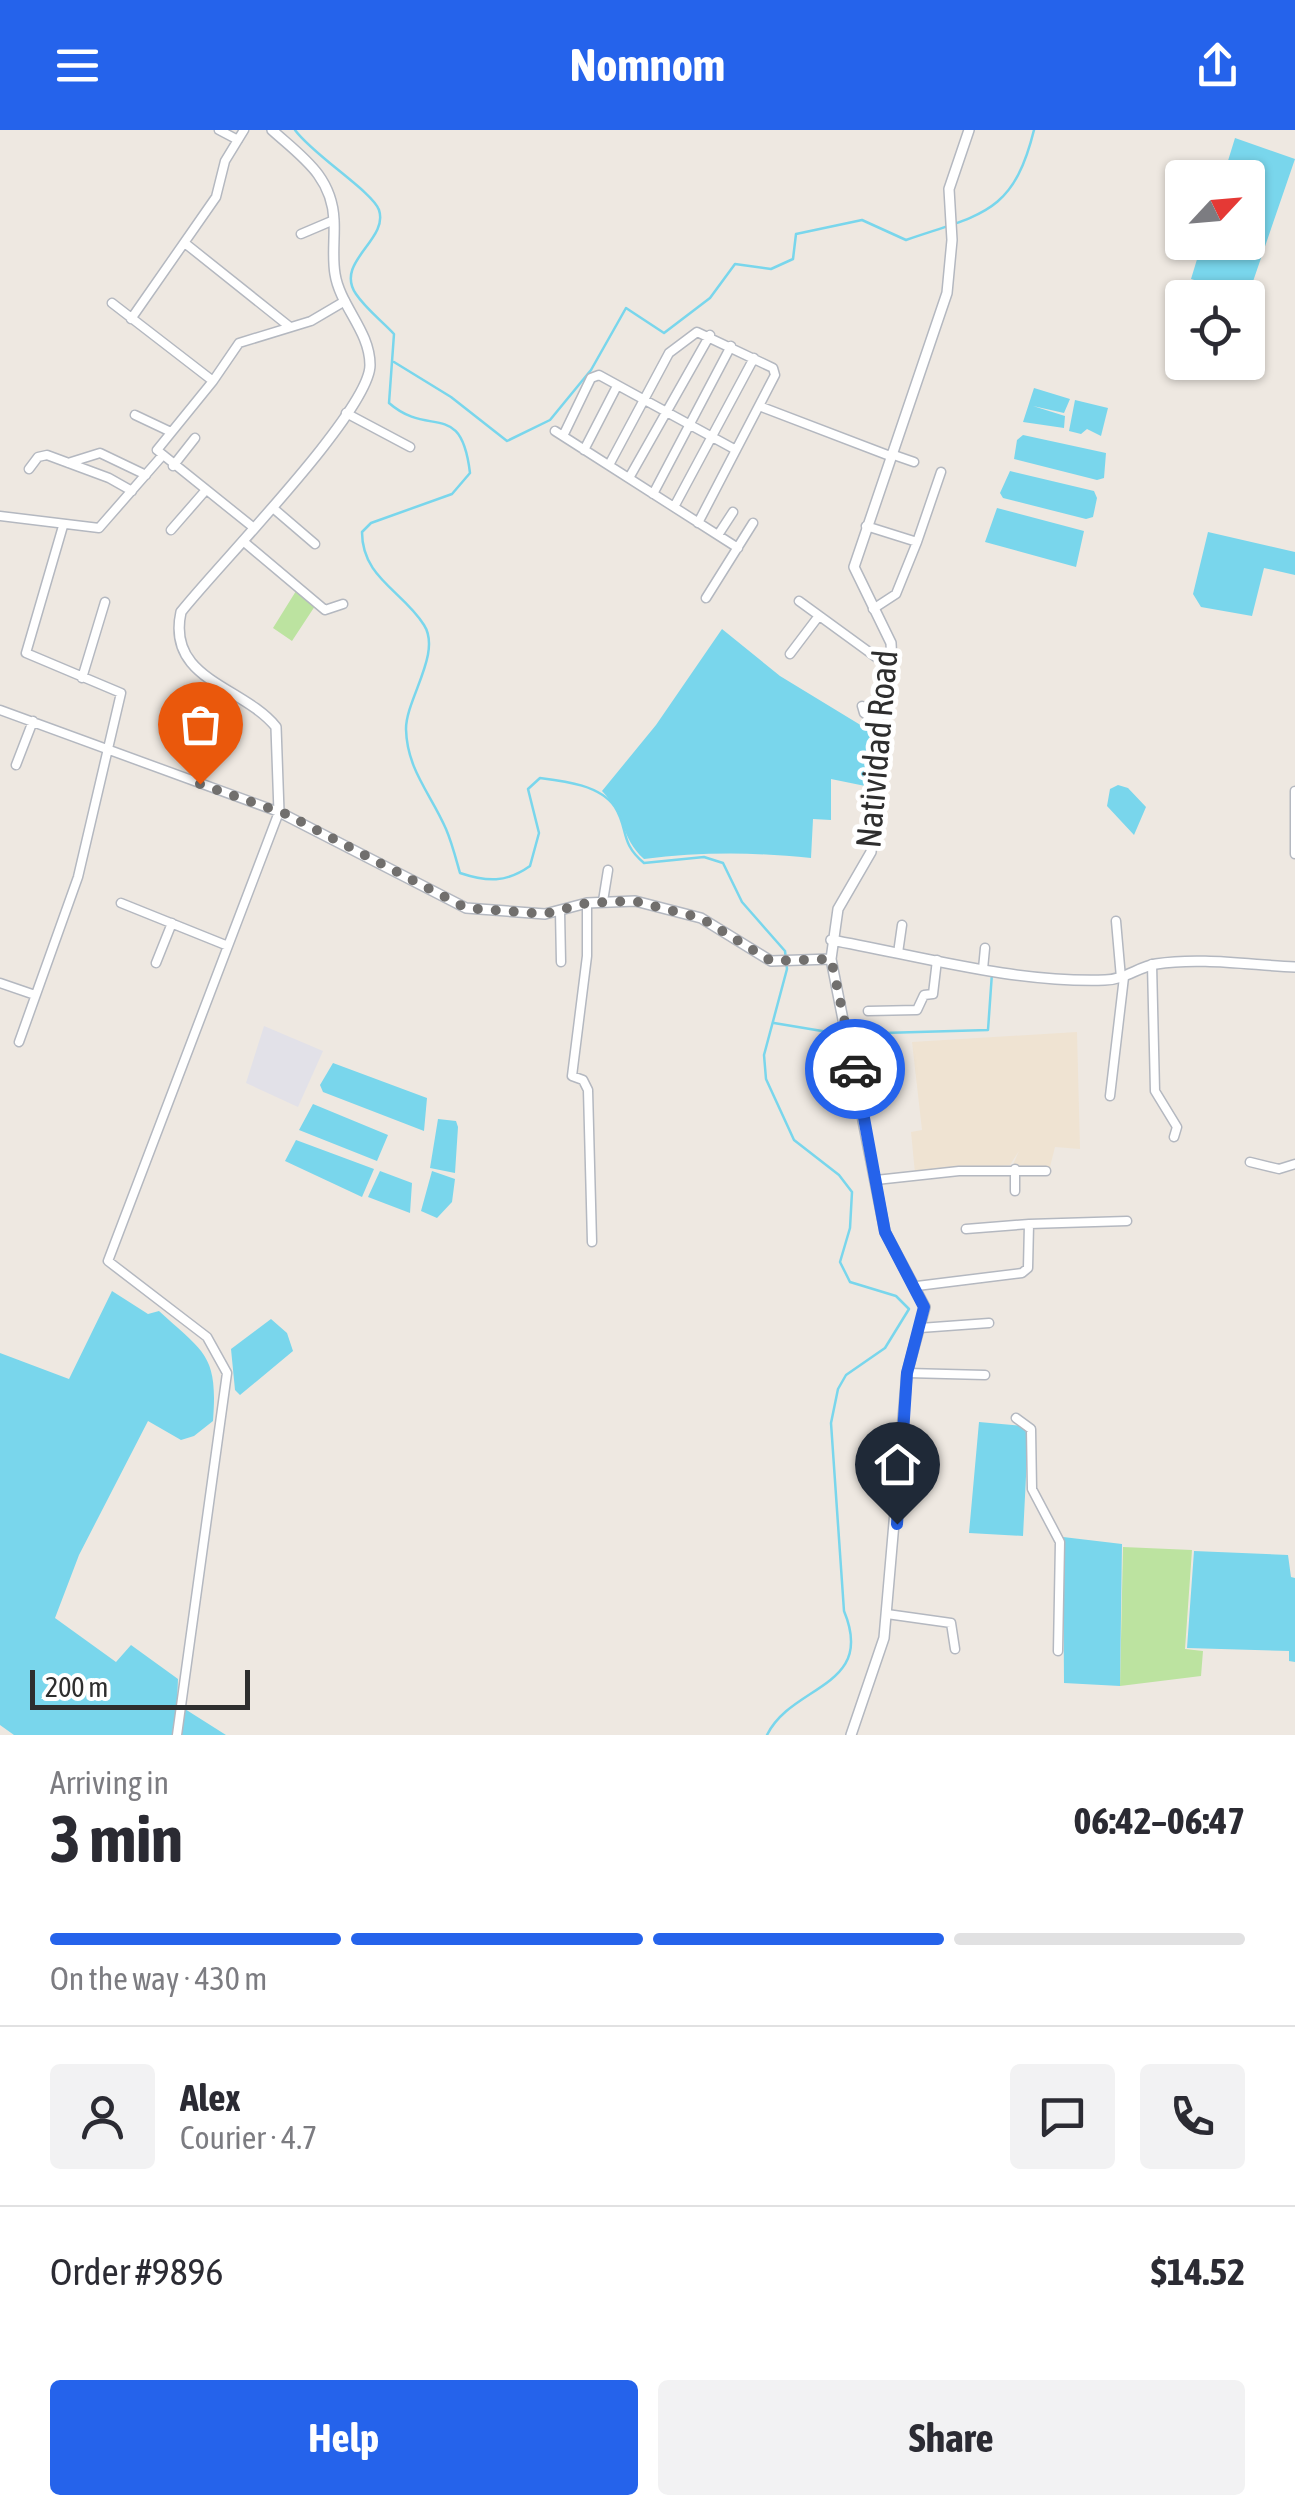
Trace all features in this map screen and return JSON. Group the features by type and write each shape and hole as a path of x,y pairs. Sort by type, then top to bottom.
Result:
{"street":[{"path":"219,130 238,140"},
{"path":"132,320 216,197 225,162 244,130"},
{"path":"177,1735 227,1373 206,1337 108,1261 279,812 276,727 194,669 178,633 181,612 273,508 346,413 370,372 368,349 334,273 332,199 318,170 272,130"},
{"name":"Natividad Road","path":"850,1735 880,1654 887,1614 907,1373 924,1307 917,1286 890,1248 831,959 831,940 841,901 871,852 876,722 891,668 891,643 854,568 947,293 950,189 969,130"},
{"path":"300,234 334,220"},
{"path":"186,244 290,326"},
{"path":"254,528 173,466 156,448 239,344 311,321 345,301"},
{"path":"112,303 212,381"},
{"path":"609,465 669,353 696,332 731,346 776,372 698,522"},
{"path":"629,478 710,336"},
{"path":"653,494 731,346"},
{"path":"674,507 754,358"},
{"path":"736,450 594,375 559,434 738,548"},
{"path":"584,450 617,386"},
{"path":"759,406 914,462"},
{"path":"346,413 410,448"},
{"path":"135,414 170,432"},
{"path":"173,466 194,438"},
{"path":"67,463 100,453 146,475"},
{"path":"29,470 42,456 110,478 132,491"},
{"path":"0,516 98,528 162,456"},
{"path":"873,609 896,594 941,472"},
{"path":"171,530 205,491"},
{"path":"273,508 315,544"},
{"path":"718,535 734,512"},
{"path":"706,598 753,523"},
{"path":"19,1042 78,877 121,693 26,653 63,526"},
{"path":"866,526 916,542"},
{"path":"243,542 325,610 342,604"},
{"path":"82,678 105,602"},
{"path":"799,602 891,668"},
{"path":"790,654 818,617"},
{"path":"862,706 864,713 876,722"},
{"path":"0,710 279,812 466,908 523,914 560,911 602,901 634,901 694,916 756,955 778,962 831,959"},
{"path":"16,766 33,722"},
{"path":"1295,791 1295,854"},
{"path":"602,901 608,870"},
{"path":"121,903 228,946"},
{"path":"587,903 587,956 572,1076 583,1080 588,1090 592,1242"},
{"path":"560,911 562,962"},
{"path":"1110,1096 1122,977 1116,920"},
{"path":"156,963 172,924"},
{"path":"898,952 902,925"},
{"path":"831,940 982,969 1056,978 1122,977 1152,964 1295,968"},
{"path":"982,969 985,948"},
{"path":"868,1011 918,1010 924,996 933,994 936,960"},
{"path":"1152,964 1154,1084 1161,1104 1176,1123 1174,1137"},
{"path":"0,983 36,994"},
{"path":"1250,1162 1279,1169 1295,1164"},
{"path":"1015,1169 1015,1191"},
{"path":"876,1180 1015,1169 1046,1172"},
{"path":"966,1229 1127,1220"},
{"path":"917,1286 1026,1271 1030,1263 1029,1224"},
{"path":"920,1328 989,1324"},
{"path":"907,1373 985,1375"},
{"path":"1016,1418 1031,1428 1032,1489 1060,1542 1058,1652"},
{"path":"887,1614 951,1623 955,1649"}],"shaded area":[{"path":"264,1026 323,1051 298,1107 246,1083"},
{"path":"1077,1032 1080,1149 1055,1147 1049,1171 1011,1169 1019,1151 1010,1165 915,1173 911,1132 922,1130 912,1042"}],"green space":[{"path":"296,591 315,606 292,641 273,628"},
{"path":"1123,1547 1192,1550 1185,1649 1203,1651 1201,1676 1120,1686"}],"water":[{"path":"1235,138 1295,159 1265,246 1265,160 1228,160"},
{"path":"1197,260 1260,260 1253,280 1191,279"},
{"path":"1034,388 1070,399 1064,413 1033,406 1065,416 1064,428 1023,422"},
{"path":"1075,400 1108,408 1101,436 1087,429 1081,434 1069,431"},
{"path":"1023,435 1106,453 1104,478 1097,480 1014,459 1017,440"},
{"path":"1010,471 1094,491 1097,498 1093,517 1086,519 1003,498 1000,493"},
{"path":"997,508 1084,531 1076,567 985,542"},
{"path":"1208,532 1295,552 1295,575 1264,568 1252,616 1201,607 1193,594"},
{"path":"722,629 780,676 872,732 875,788 831,779 831,820 813,819 811,858 727,854 644,859 602,791 656,725"},
{"path":"1118,785 1128,788 1146,807 1134,835 1107,806 1110,789"},
{"path":"333,1063 427,1098 424,1131 323,1092 320,1085"},
{"path":"313,1104 388,1135 377,1161 299,1130"},
{"path":"438,1119 456,1121 458,1127 455,1173 430,1168"},
{"path":"296,1140 374,1169 362,1197 285,1161"},
{"path":"380,1171 412,1183 410,1213 368,1197"},
{"path":"432,1171 455,1179 452,1202 437,1218 421,1211"},
{"path":"112,1291 148,1314 159,1311 198,1347 213,1382 213,1421 194,1436 181,1440 148,1421 79,1555 55,1618 116,1662 131,1645 178,1679 177,1704 226,1735 14,1735 0,1725 0,1353 69,1379"},
{"path":"271,1319 287,1333 293,1351 240,1395 235,1390 231,1349"},
{"path":"979,1422 1023,1426 1028,1437 1023,1536 969,1533"},
{"path":"1063,1537 1122,1544 1120,1686 1064,1683"},
{"path":"1194,1551 1288,1555 1291,1577 1295,1578 1295,1662 1289,1661 1289,1651 1187,1648"}],"waterway":[{"path":"295,130 366,193 379,210 377,231 356,261 351,282 360,299 394,334 389,403 418,419 451,427 466,450 470,473 452,494 371,523 362,532 364,548 376,573 415,613 428,636 426,662 408,717 407,744 415,769 446,829 460,873 496,879 513,876 530,866 539,833 528,789 540,778 581,785 608,800 619,815 631,848 644,863 704,857 723,863 742,902 785,951 787,969 764,1055 766,1079 794,1140 839,1175 852,1192 850,1228 840,1262 850,1282 896,1296 909,1309 885,1348 846,1375 838,1389 831,1423 844,1611 851,1636 849,1656 840,1671 779,1718 767,1735"},
{"path":"394,362 451,397 507,441 550,420 591,370 626,308 664,333 710,298 735,264 771,269 793,259 796,234 862,220 906,240 974,216 1004,195 1016,179 1034,130"},
{"path":"848,1034 988,1030 992,973"},
{"path":"774,1023 840,1034"}],"way so far":[{"path":"200,784 304,822 466,908 545,914 587,903 634,901 701,918 771,961 831,959 855,1069"}],"route":[{"path":"855,1069 885,1232 896,1260 917,1286 924,1307 907,1373 897,1524"}]}
